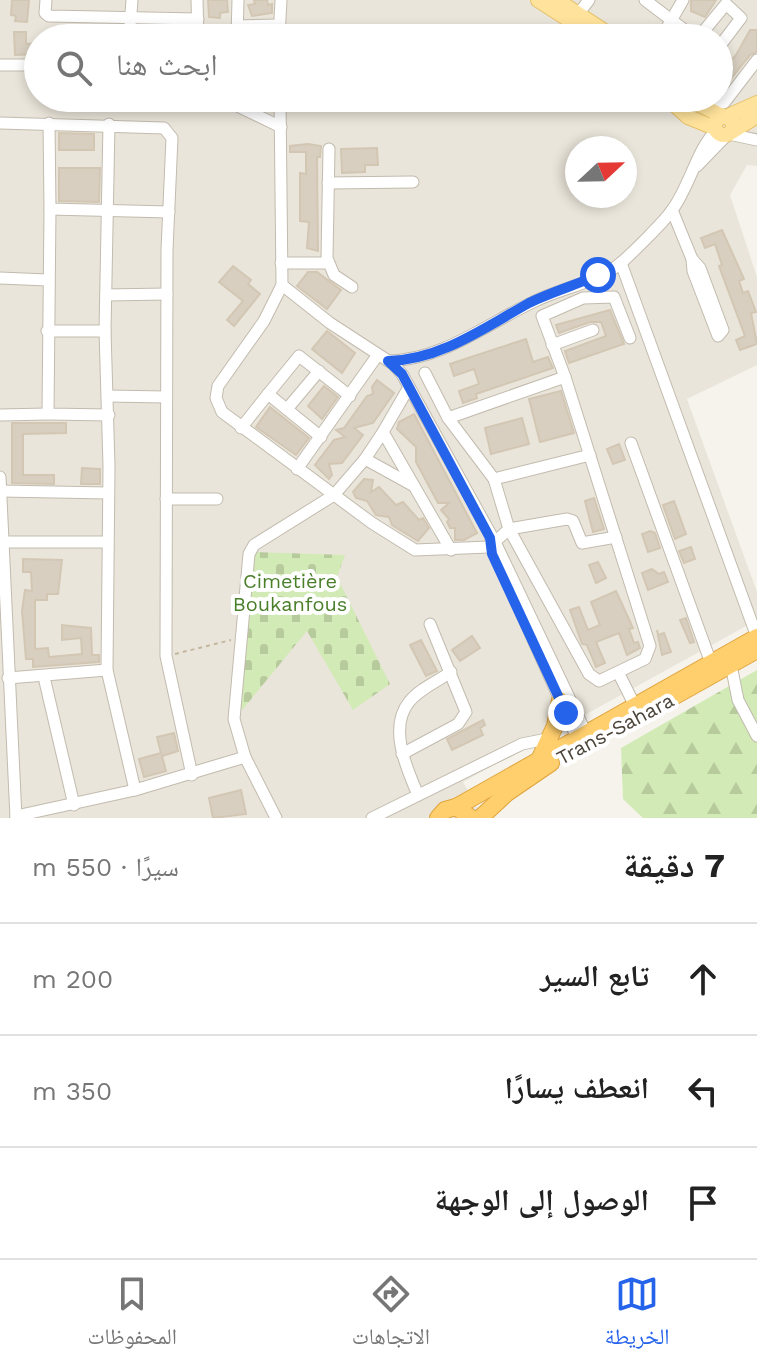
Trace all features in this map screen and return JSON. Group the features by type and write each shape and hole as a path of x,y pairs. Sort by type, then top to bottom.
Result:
{"highway":[{"name":"Trans-Sahara","path":"441,814 711,663 755,644"},
{"name":"Trans-Sahara","path":"480,818 507,793 542,768 731,665 755,644"},
{"path":"534,761 550,738 560,700"},
{"path":"441,814 471,818"}],"main road":[{"path":"538,0 575,24"},
{"path":"557,0 595,24"},
{"path":"724,128 757,103"},
{"path":"682,112 688,117 724,128 757,116"},
{"path":"705,112 724,128"}],"street":[{"path":"46,0 45,13 49,16 198,19"},
{"path":"130,24 132,0"},
{"path":"197,0 198,24"},
{"path":"237,24 238,0"},
{"path":"280,24 281,0"},
{"path":"579,13 589,0"},
{"path":"645,0 677,24"},
{"path":"669,24 683,0"},
{"path":"709,24 726,4 741,18 733,29"},
{"path":"733,91 757,60"},
{"path":"0,65 24,65"},
{"path":"256,112 281,127"},
{"path":"280,112 282,285 270,312 218,386 217,404 241,428 408,547 451,550 492,542 509,529 570,520 582,543 616,537"},
{"path":"0,123 109,124 169,131 172,138 167,294 166,656 192,775"},
{"path":"48,414 49,123"},
{"path":"109,124 105,331 109,415 107,670 135,790"},
{"path":"382,358 414,360 474,335 531,302 621,263 672,210 697,166 705,144 724,128 757,140"},
{"path":"329,149 328,263 334,275 352,287"},
{"path":"328,183 413,182"},
{"path":"50,209 169,212"},
{"path":"672,210 692,259 714,334 721,335 723,330 700,268 692,259"},
{"path":"281,263 328,263"},
{"path":"621,263 755,644"},
{"path":"0,278 47,280"},
{"path":"282,285 382,358 409,387 492,542 578,737"},
{"path":"106,295 167,294"},
{"path":"425,373 448,418 494,479 509,529 592,679 599,681 619,674 647,657 650,646 565,377 542,316 583,298 617,299 630,338"},
{"path":"552,345 593,330"},
{"path":"47,331 105,331"},
{"path":"241,428 299,356 350,396"},
{"path":"297,469 382,358"},
{"path":"287,409 319,371"},
{"path":"448,418 565,377"},
{"path":"276,818 245,757 234,719 251,548 334,495 365,459 409,387"},
{"path":"268,394 321,437"},
{"path":"108,396 166,397"},
{"path":"0,415 109,415"},
{"path":"383,432 451,550"},
{"path":"631,443 711,663"},
{"path":"494,479 590,455"},
{"path":"365,459 416,487"},
{"path":"0,477 16,817 135,790 245,757"},
{"path":"1,491 108,493"},
{"path":"166,499 217,499"},
{"path":"5,542 106,542"},
{"path":"492,542 578,737"},
{"path":"402,754 465,718 465,707 430,624"},
{"path":"731,665 738,700 757,736"},
{"path":"8,678 107,670"},
{"path":"418,795 402,754 401,722 407,703 451,672"},
{"path":"619,674 635,706"},
{"path":"44,677 74,805"},
{"path":"372,818 522,744 550,738 578,737"}],"path":[{"path":"166,656 241,638"}],"shaded area":[{"path":"0,0 757,0 757,166 747,165 730,195 757,277 757,365 687,399 757,592 757,620 463,782 483,818 0,818"}],"green space":[{"name":"Cimetière Boukanfous","path":"253,552 345,555 337,577 390,684 353,710 307,631 243,709 236,712"},
{"path":"757,670 757,818 643,818 623,799 621,748"}],"building":[{"path":"12,0 29,0 27,22 15,21 16,16 11,15"},
{"path":"208,0 227,0 228,12 220,13 220,18 209,17"},
{"path":"254,0 267,0 268,5 272,4 272,13 252,16 248,5 255,4"},
{"path":"691,0 716,0 705,17 691,11"},
{"path":"750,30 757,30 757,52 750,55 733,76 733,58"},
{"path":"14,32 24,32 24,55 15,55"},
{"path":"59,133 94,134 94,150 59,150"},
{"path":"290,146 321,146 320,157 317,157 318,251 307,248 309,222 300,221 300,173 306,174 306,152 290,152"},
{"path":"377,148 378,165 365,165 365,172 342,173 341,149"},
{"path":"59,168 100,168 99,202 59,201"},
{"path":"722,230 744,279 739,281 743,293 748,291 756,312 751,313 757,344 740,350 736,340 745,336 719,266 722,265 715,244 705,248 701,238"},
{"path":"233,266 251,280 248,284 260,294 234,326 227,320 243,301 219,282"},
{"path":"308,272 317,272 341,290 327,309 297,286"},
{"path":"610,310 624,344 569,363 565,351 606,336 601,322 590,322 559,333 556,325"},
{"path":"327,331 355,353 342,373 312,349"},
{"path":"526,339 533,362 548,357 553,368 476,394 477,398 463,403 459,391 479,384 474,369 454,376 450,364"},
{"path":"377,380 394,393 373,423 354,428 363,435 342,463 329,464 332,475 329,479 315,465 334,440 345,437 336,430 344,428 367,396 373,394 372,387"},
{"path":"324,386 338,397 322,419 308,406"},
{"path":"561,391 574,433 540,442 529,399"},
{"path":"270,407 309,438 296,455 256,427"},
{"path":"414,414 477,533 464,540 455,540 455,528 450,528 449,519 441,510 449,503 438,503 416,462 416,447 397,429 399,422"},
{"path":"522,418 529,444 491,454 485,428"},
{"path":"12,423 66,423 66,433 23,434 23,475 54,475 54,484 12,483"},
{"path":"619,444 625,460 613,464 607,449"},
{"path":"82,468 100,469 100,484 81,484"},
{"path":"364,479 373,480 371,492 379,487 396,505 403,502 419,520 423,518 429,528 418,541 392,525 389,517 376,515 367,501 356,498 353,492"},
{"path":"594,498 604,529 593,532 585,501"},
{"path":"674,501 686,534 675,539 663,505"},
{"path":"655,533 660,548 648,552 642,534"},
{"path":"691,547 695,559 684,563 679,551"},
{"path":"23,559 62,560 58,594 47,594 47,600 35,600 35,649 48,648 49,657 82,654 81,638 62,640 62,625 91,628 92,655 99,655 99,662 33,667 33,659 26,659 22,611 25,590 32,591 31,572 23,572"},
{"path":"598,562 606,578 596,583 589,565"},
{"path":"652,569 659,574 664,572 668,582 648,590 642,573"},
{"path":"616,591 633,628 629,629 634,643 638,642 640,648 627,655 619,633 596,642 605,663 596,667 587,645 582,644 570,610 579,607 588,630 600,625 591,602"},
{"path":"686,618 694,642 690,643 680,620"},
{"path":"664,633 671,652 662,655 658,635"},
{"path":"472,636 480,648 460,661 452,650"},
{"path":"421,640 437,671 426,676 410,645"},
{"path":"483,720 485,725 480,728 483,735 452,750 447,739"},
{"path":"174,733 178,751 162,756 166,771 144,777 139,759 161,753 157,737"},
{"path":"241,790 246,814 213,818 209,798"}],"route":[{"path":"566,713 492,554 490,538 402,374 388,361 414,360 474,335 531,302 598,275"}]}
